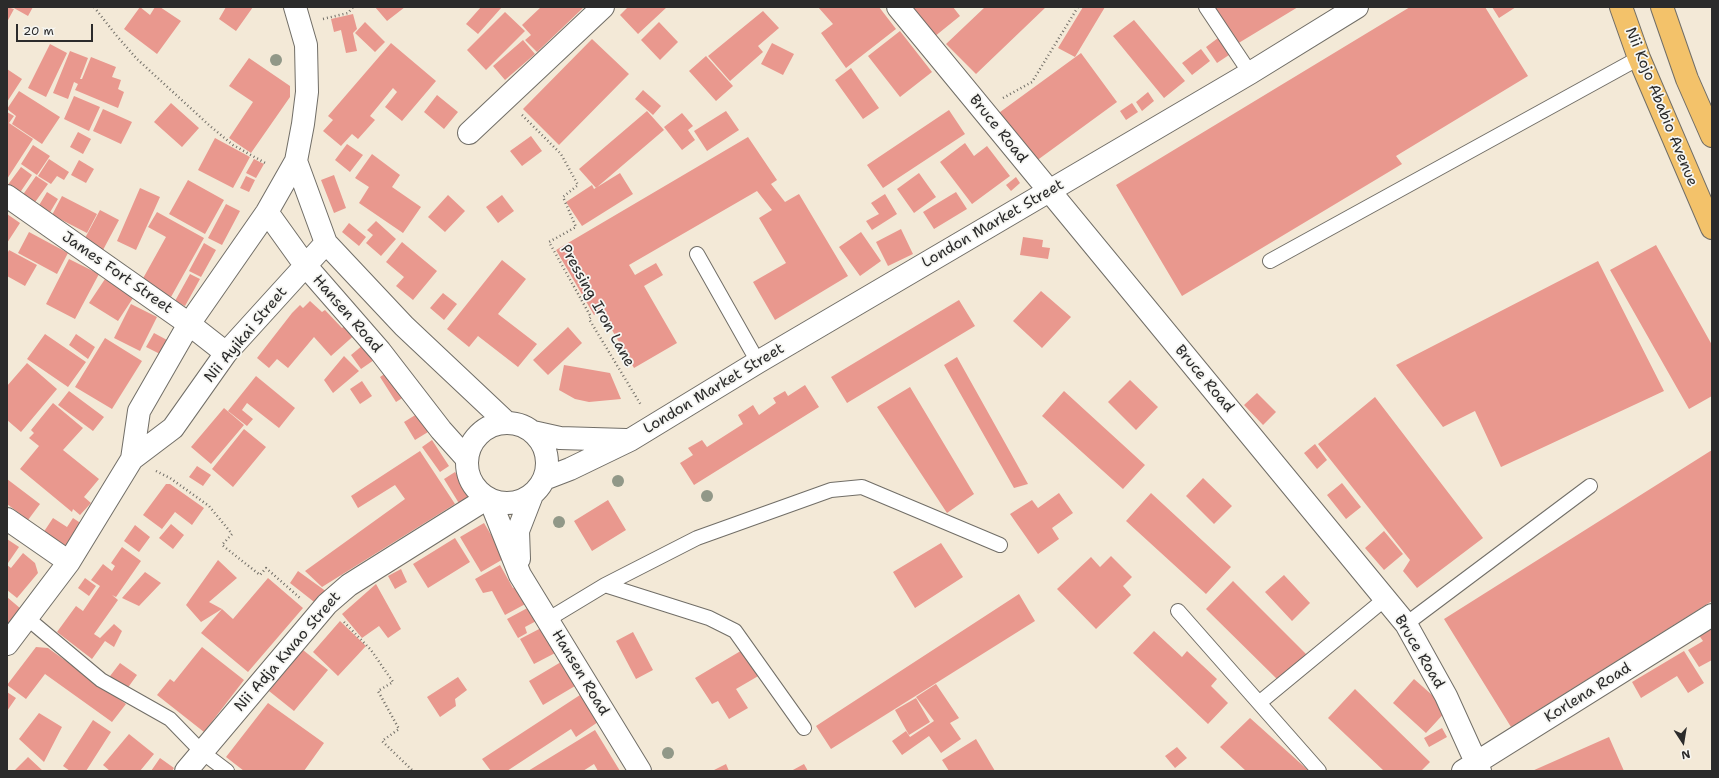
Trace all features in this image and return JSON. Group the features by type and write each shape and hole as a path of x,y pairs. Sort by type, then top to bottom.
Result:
{"main road":[{"name":"Nii Kojo Ababio Avenue","path":"1621,7 1640,58 1712,228"},
{"path":"1662,7 1687,79 1712,136"}],"street":[{"path":"469,133 603,7"},
{"name":"Bruce Road","path":"898,7 1406,624 1446,696 1473,768"},
{"name":"London Market Street","path":"538,487 630,440 758,362 1250,73 1357,7"},
{"path":"267,212 292,168 303,124 307,92 306,45 298,16"},
{"path":"292,168 326,243 404,326 506,423"},
{"name":"James Fort Street","path":"7,196 189,324 226,353"},
{"name":"Hansen Road","path":"267,212 306,265 380,351 441,430 467,459"},
{"name":"Nii Ayikai Street","path":"132,459 139,411 189,324 267,212"},
{"name":"Nii Ayikai Street","path":"7,644 69,562 132,459 173,428 226,353 326,243"},
{"path":"506,423 525,428 533,432 543,446 548,462 538,487 519,502 504,504 488,499 474,488 468,474 467,459 471,445 480,434 492,426 506,423"},
{"name":"London Market Street","path":"533,432 560,438 630,440"},
{"name":"Hansen Road","path":"520,575 518,532 538,487"},
{"name":"Hansen Road","path":"488,499 520,575 640,771"},
{"name":"Nii Adja Kwao Street","path":"186,771 323,609 349,585 488,499"},
{"path":"7,519 69,562"},
{"name":"Korlena Road","path":"1473,768 1712,614"}],"lane":[{"path":"1206,7 1250,73"},
{"path":"1270,261 1640,58"},
{"path":"697,254 758,362"},
{"path":"1406,624 1590,486"},
{"path":"547,620 605,585 697,538 831,490 862,487 1000,545"},
{"path":"605,585 709,618 735,631 804,728"},
{"path":"1259,703 1385,599"},
{"path":"1178,612 1320,771"},
{"path":"27,618 100,680 170,719 202,752 227,771"}],"path":[{"path":"94,7 137,59 210,126 233,144 292,168"},
{"path":"298,16 348,12 353,7"},
{"path":"982,110 1032,82 1078,7"},
{"name":"Pressing Iron Lane","path":"506,99 561,154 578,185 563,197 576,227 549,242 591,317 589,319 654,425"},
{"path":"132,459 170,478 209,506 232,534 222,545 260,574 266,568 323,609 371,650 393,682 378,691 399,729 382,741 413,771"}],"building":[{"path":"7,7 14,9 7,22"},
{"path":"12,7 33,7 28,16"},
{"path":"140,7 150,15 155,7 160,7 181,21 157,54 124,29"},
{"path":"226,7 253,7 236,31 219,19"},
{"path":"375,7 405,7 387,21"},
{"path":"481,7 502,7 478,34 466,24"},
{"path":"541,7 584,7 537,52 525,40 531,35 522,25"},
{"path":"628,7 667,7 638,34 620,15"},
{"path":"818,7 879,7 896,29 846,68 821,33 833,24"},
{"path":"913,7 953,7 960,16 934,37 911,9"},
{"path":"985,7 1046,7 976,74 946,44"},
{"path":"1083,7 1105,7 1075,57 1058,48"},
{"path":"1214,7 1298,7 1237,44"},
{"path":"1410,7 1485,7 1528,76 1396,156 1402,164 1182,296 1116,185"},
{"path":"1492,7 1516,7 1499,18"},
{"path":"763,11 779,28 758,46 763,52 730,81 708,56"},
{"path":"505,12 525,31 486,70 467,50"},
{"path":"353,14 357,29 353,33 357,51 346,53 341,30 334,32 331,19"},
{"path":"1134,20 1185,81 1164,98 1113,36"},
{"path":"365,22 385,42 375,52 355,33"},
{"path":"659,22 678,42 660,60 641,40"},
{"path":"900,31 932,72 900,97 868,56"},
{"path":"1218,38 1229,55 1217,63 1206,47"},
{"path":"592,39 629,74 559,145 523,109"},
{"path":"523,40 535,54 505,80 493,66"},
{"path":"391,43 436,81 402,121 385,107 397,92 393,88 370,116 375,120 358,139 352,134 341,146 323,131 333,120 328,116"},
{"path":"772,43 794,54 783,75 761,64"},
{"path":"50,44 67,53 46,97 28,88"},
{"path":"1201,49 1210,61 1192,75 1182,63"},
{"path":"70,51 88,58 80,79 82,79 91,57 116,67 112,77 121,80 118,89 124,92 118,108 75,90 78,84 74,82 68,99 53,93"},
{"path":"1081,53 1117,102 1032,164 996,115"},
{"path":"706,56 733,86 716,101 689,71"},
{"path":"249,58 290,86 290,97 251,153 229,138 253,102 229,86"},
{"path":"851,68 879,108 863,119 835,80"},
{"path":"7,69 22,79 7,102"},
{"path":"643,90 661,106 653,115 635,99"},
{"path":"19,91 60,117 42,144 12,124 16,116 7,109"},
{"path":"1148,92 1154,101 1142,111 1136,102"},
{"path":"437,95 458,112 444,129 424,112"},
{"path":"74,96 100,107 89,131 64,119"},
{"path":"171,103 199,128 182,147 154,122"},
{"path":"1132,103 1138,112 1126,120 1120,111"},
{"path":"103,109 132,122 121,144 93,131"},
{"path":"949,110 965,134 883,188 867,165"},
{"path":"647,111 664,130 596,188 579,169"},
{"path":"726,111 739,130 707,151 694,131"},
{"path":"7,112 14,116 9,123 33,139 7,179"},
{"path":"682,113 693,126 688,130 695,140 682,150 664,127"},
{"path":"78,132 91,139 83,154 70,147"},
{"path":"531,136 542,151 522,166 510,151"},
{"path":"748,137 777,180 771,184 785,202 799,194 848,276 775,320 753,282 786,263 759,218 772,210 757,191 629,265 635,275 656,263 663,275 644,286 677,343 634,368 601,311 594,315 556,250"},
{"path":"215,138 250,157 233,188 198,170"},
{"path":"965,143 974,156 987,146 1010,176 972,204 940,162"},
{"path":"347,144 363,155 350,172 335,160"},
{"path":"33,145 50,156 37,175 21,164"},
{"path":"372,154 400,175 392,187 421,207 403,233 359,203 369,187 355,178"},
{"path":"49,159 69,172 64,180 57,176 51,184 38,176"},
{"path":"254,159 264,164 256,178 246,173"},
{"path":"79,160 94,169 86,183 71,175"},
{"path":"21,167 32,175 19,194 7,186"},
{"path":"620,173 633,194 582,226 566,202 592,185 594,189"},
{"path":"919,173 936,197 914,213 897,189"},
{"path":"334,175 346,208 334,213 321,180"},
{"path":"36,176 48,184 33,205 22,196"},
{"path":"246,176 255,180 249,192 240,188"},
{"path":"1016,177 1020,183 1011,191 1006,185"},
{"path":"188,180 224,200 205,234 169,214"},
{"path":"140,188 160,197 136,250 117,241"},
{"path":"47,192 58,199 49,214 38,207"},
{"path":"956,192 967,209 934,229 923,212"},
{"path":"885,194 897,214 872,230 866,221 879,214 871,203"},
{"path":"448,195 465,211 445,232 428,217"},
{"path":"502,195 514,211 498,223 486,207"},
{"path":"62,196 97,214 87,233 52,215"},
{"path":"226,204 240,211 222,245 208,238"},
{"path":"100,210 119,220 103,250 84,240"},
{"path":"157,212 204,238 171,297 141,282 166,237 148,227"},
{"path":"7,214 20,223 7,243"},
{"path":"376,221 396,239 381,256 366,243 373,235 367,230"},
{"path":"349,223 366,237 359,246 342,232"},
{"path":"901,229 913,254 888,266 876,242"},
{"path":"29,232 68,253 57,274 18,253"},
{"path":"861,232 881,261 860,276 839,247"},
{"path":"1023,237 1043,240 1042,247 1050,248 1048,259 1020,255"},
{"path":"402,242 437,271 413,300 396,286 404,277 386,262"},
{"path":"204,243 216,250 201,277 189,271"},
{"path":"1656,245 1712,345 1712,396 1689,409 1610,270"},
{"path":"9,250 37,265 25,286 7,276 7,254"},
{"path":"69,259 99,274 75,319 46,304"},
{"path":"502,260 526,279 498,314 537,344 518,367 478,336 469,347 447,329"},
{"path":"1598,261 1664,391 1501,467 1475,411 1443,427 1396,365"},
{"path":"190,274 200,279 185,306 175,301"},
{"path":"105,279 133,298 118,321 89,303"},
{"path":"1041,291 1071,317 1042,348 1013,321"},
{"path":"443,293 457,304 444,320 430,308"},
{"path":"959,300 975,326 847,403 831,377"},
{"path":"310,301 322,312 325,310 342,328 350,322 358,332 331,356 314,337 288,368 277,359 269,368 257,358 292,313 300,305 303,308"},
{"path":"131,304 157,317 140,351 114,338"},
{"path":"568,327 582,343 548,375 533,360"},
{"path":"154,333 167,340 160,354 146,347"},
{"path":"45,334 86,362 68,387 27,359"},
{"path":"76,334 95,347 88,359 69,345"},
{"path":"105,338 142,361 112,409 75,387"},
{"path":"363,345 374,360 361,369 351,355"},
{"path":"344,356 359,371 333,393 324,380"},
{"path":"957,357 1028,484 1014,488 944,365"},
{"path":"27,363 57,389 21,432 7,420 7,386"},
{"path":"564,365 610,373 621,399 589,402 575,399 559,390"},
{"path":"389,371 407,395 396,402 380,377"},
{"path":"256,376 295,408 279,428 247,403 242,410 253,419 247,426 228,411"},
{"path":"1130,380 1158,407 1136,430 1108,402"},
{"path":"362,381 372,396 360,404 350,389"},
{"path":"805,385 819,407 694,485 680,463 693,455 688,448 702,440 707,447 743,424 738,415 753,405 759,415 776,403 773,398 785,391 788,396"},
{"path":"910,387 974,494 947,513 877,407"},
{"path":"69,391 104,417 93,431 58,405"},
{"path":"1064,391 1145,465 1123,489 1042,416"},
{"path":"1257,393 1276,412 1263,425 1244,405"},
{"path":"1375,397 1483,538 1417,588 1403,571 1410,560 1318,444"},
{"path":"53,403 83,428 63,450 99,479 84,497 91,503 80,515 73,509 72,512 20,469 39,446 29,438 34,433 31,430"},
{"path":"224,408 244,425 211,464 191,447"},
{"path":"417,414 428,432 415,440 404,422"},
{"path":"244,429 266,447 233,487 212,469"},
{"path":"432,440 449,466 440,472 422,447"},
{"path":"1315,444 1327,460 1317,469 1304,453"},
{"path":"1712,450 1712,601 1511,727 1444,619"},
{"path":"420,451 455,504 322,587 305,571 405,499 395,485 358,508 351,496"},
{"path":"197,466 211,475 203,486 189,477"},
{"path":"455,472 471,498 460,505 444,479"},
{"path":"1203,478 1232,506 1214,524 1186,496"},
{"path":"7,479 40,504 28,520 7,504"},
{"path":"1342,483 1361,507 1346,519 1327,495"},
{"path":"166,484 170,484 204,508 192,525 175,512 162,529 143,515"},
{"path":"1059,493 1073,513 1052,528 1059,539 1038,554 1010,514 1032,500 1038,508"},
{"path":"1151,493 1231,567 1206,594 1126,521"},
{"path":"608,500 626,530 592,551 574,521"},
{"path":"53,518 67,527 73,518 82,524 66,547 43,533"},
{"path":"484,523 505,558 481,572 460,537"},
{"path":"171,524 184,535 173,549 159,538"},
{"path":"135,525 150,537 139,552 124,541"},
{"path":"1384,531 1403,554 1384,570 1365,548"},
{"path":"455,538 470,562 428,588 413,564"},
{"path":"7,539 19,547 8,563 7,562"},
{"path":"941,543 963,577 915,608 893,572"},
{"path":"122,547 141,561 116,597 112,595 118,600 94,634 100,638 114,624 122,631 114,647 105,641 92,659 57,632 76,606 83,611 100,586 91,580 103,564 112,571 115,566 111,563"},
{"path":"23,553 35,563 38,573 17,598 7,590 7,565 11,568"},
{"path":"1111,556 1132,577 1123,586 1131,595 1096,629 1057,589 1091,557 1100,567"},
{"path":"218,560 237,578 209,602 222,609 201,622 186,605"},
{"path":"500,565 513,588 520,585 529,602 505,615 492,591 483,593 475,579"},
{"path":"401,569 407,582 395,589 388,576"},
{"path":"298,571 327,592 318,605 290,583"},
{"path":"145,572 161,583 139,606 122,598"},
{"path":"1284,575 1310,603 1292,621 1265,592"},
{"path":"85,578 96,586 89,596 78,588"},
{"path":"268,578 303,608 248,672 201,633 222,609 233,619"},
{"path":"1233,581 1307,655 1280,682 1206,609"},
{"path":"376,584 401,629 388,638 379,626 362,638 342,614"},
{"path":"1019,594 1035,621 831,749 816,726"},
{"path":"7,597 21,609 7,625"},
{"path":"533,605 540,619 525,627 527,633 518,638 507,619"},
{"path":"340,621 366,646 338,676 313,652"},
{"path":"1712,626 1712,660 1699,667 1688,650 1703,641 1698,634"},
{"path":"543,627 557,652 534,664 520,639"},
{"path":"1154,631 1182,657 1187,651 1217,679 1211,686 1228,703 1208,724 1133,653"},
{"path":"633,632 653,670 636,679 616,641"},
{"path":"36,647 48,648 126,704 112,722 45,674 26,699 7,685"},
{"path":"202,647 244,680 204,732 157,695 170,679 174,682"},
{"path":"744,649 760,675 736,689 748,708 729,719 718,701 712,704 695,678"},
{"path":"303,650 328,670 294,711 269,691"},
{"path":"1684,651 1704,683 1688,693 1677,676 1641,698 1632,682"},
{"path":"561,662 575,686 543,705 529,681"},
{"path":"120,663 137,675 124,693 107,680"},
{"path":"458,677 467,690 455,699 456,706 440,717 427,697"},
{"path":"1414,679 1448,709 1426,733 1393,703"},
{"path":"936,684 959,718 950,723 961,739 941,753 929,736 902,755 892,741 906,731 910,737 934,721 916,697"},
{"path":"1355,689 1430,762 1421,771 1384,771 1328,718"},
{"path":"7,692 16,698 7,711"},
{"path":"580,695 598,722 576,737 571,729 507,771 491,771 482,759"},
{"path":"916,698 930,722 909,735 895,710"},
{"path":"268,703 324,743 304,771 244,771 226,757"},
{"path":"39,713 62,727 44,762 19,739"},
{"path":"1250,718 1309,771 1246,771 1220,747"},
{"path":"93,720 111,732 86,771 70,771 63,766"},
{"path":"1442,728 1447,737 1429,747 1424,738"},
{"path":"595,730 620,771 598,771 594,764 583,771 528,771"},
{"path":"129,734 154,754 140,771 110,771 103,765"},
{"path":"1609,737 1624,771 1532,771"},
{"path":"976,739 995,771 949,771 942,760"},
{"path":"1177,747 1187,758 1175,768 1165,756"},
{"path":"28,757 43,771 14,771"},
{"path":"160,758 174,768 172,771 151,771"},
{"path":"726,764 729,771 712,771"},
{"path":"804,764 808,771 791,771"}]}
